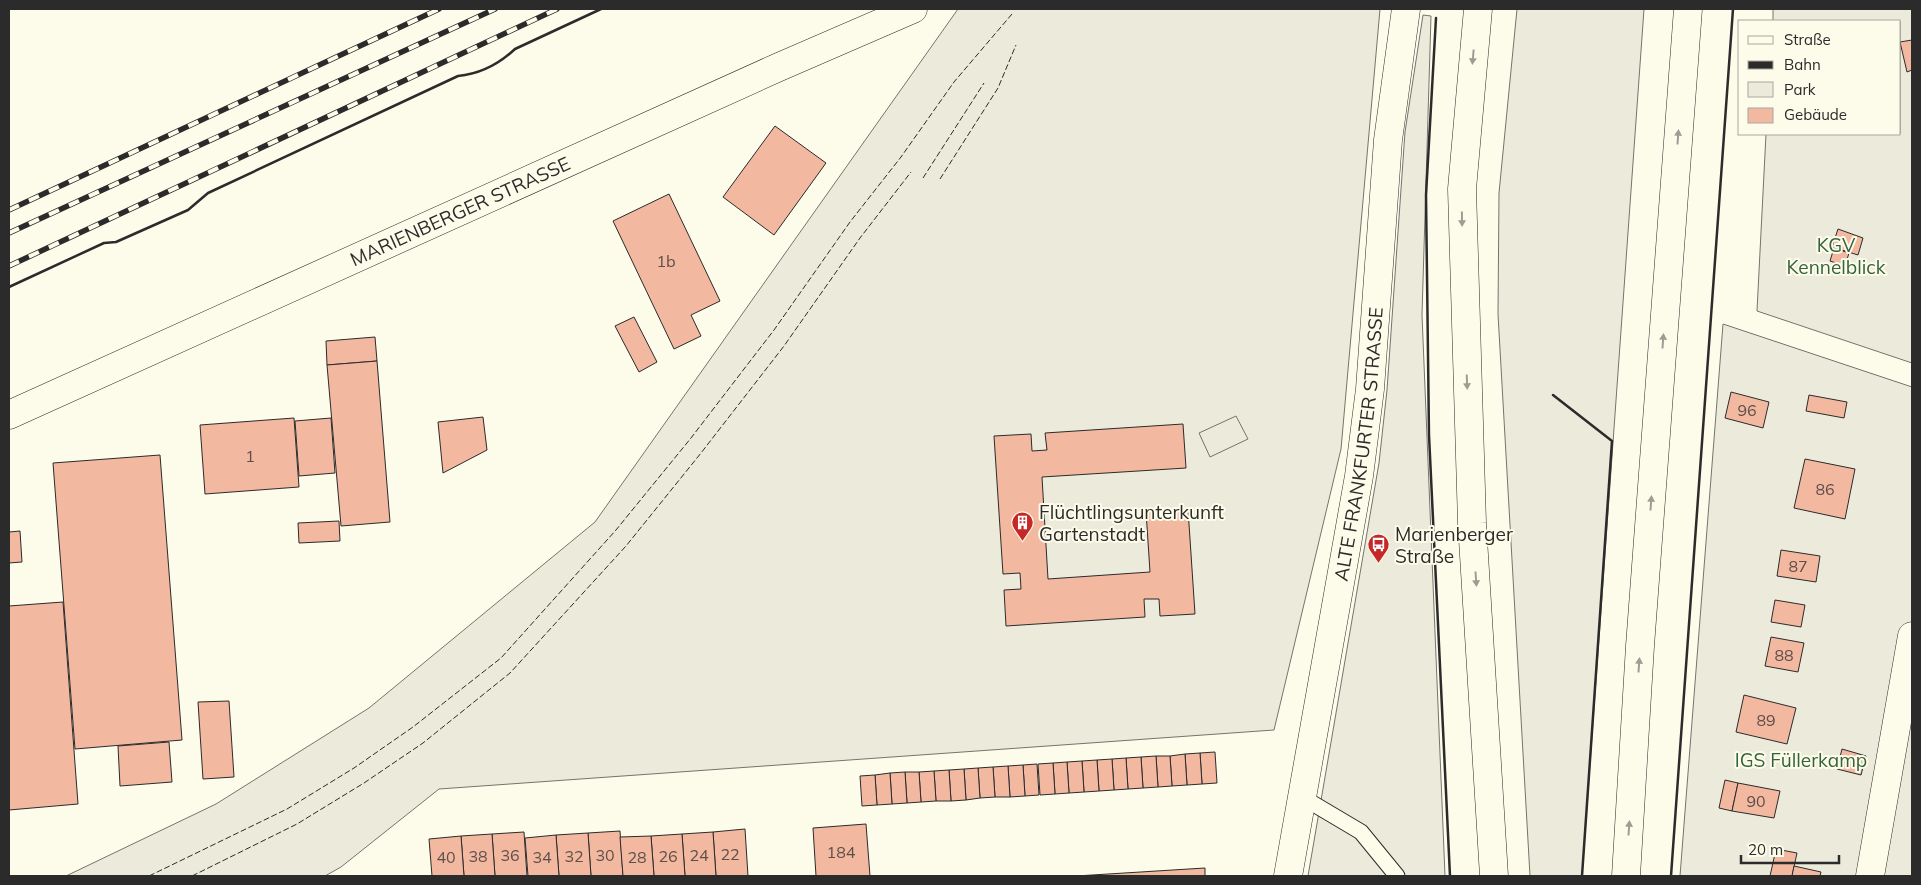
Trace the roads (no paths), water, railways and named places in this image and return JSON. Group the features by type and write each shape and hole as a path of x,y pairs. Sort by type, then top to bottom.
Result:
{"main road":[{"name":"MARIENBERGER STRASSE","path":"9,415 745,82 913,9"},
{"name":"ALTE FRANKFURTER STRASSE","path":"1288,876 1362,457 1370,389 1388,140 1406,9"},
{"path":"1478,9 1462,199 1472,523 1494,876"},
{"path":"1626,876 1640,646 1688,9"},
{"path":"1870,876 1912,636"}],"lane":[{"path":"1302,797 1361,832 1397,876"}],"railway":[{"path":"9,210 439,9"},
{"path":"9,233 495,9"},
{"path":"9,266 557,9"}],"place":[{"name":"Flüchtlingsunterkunft Gartenstadt","path":"1023,542"},
{"name":"Marienberger Straße","path":"1379,564"}],"park label":[{"name":"KGV Kennelblick","path":"1836,256"},
{"name":"IGS Füllerkamp","path":"1801,760"}]}
